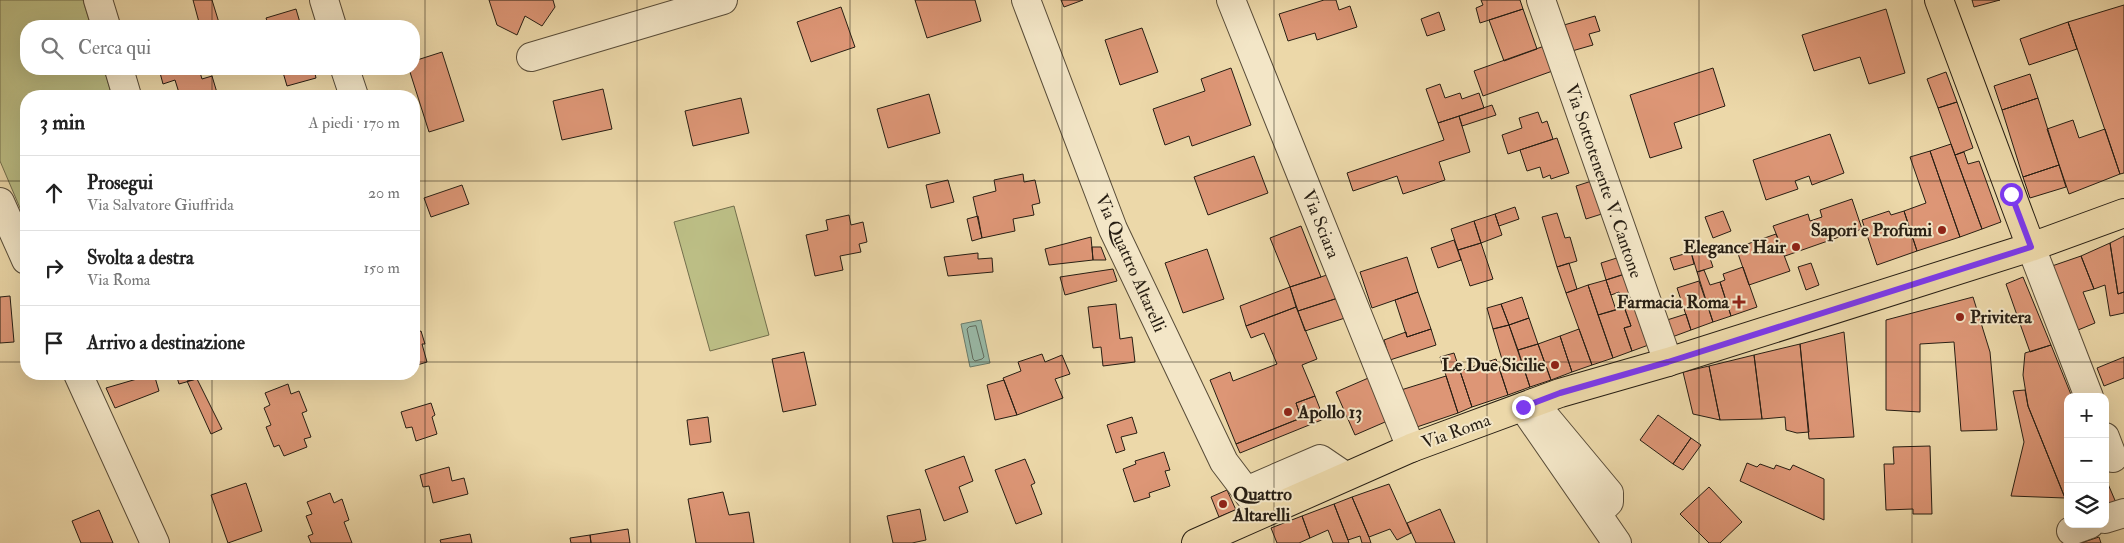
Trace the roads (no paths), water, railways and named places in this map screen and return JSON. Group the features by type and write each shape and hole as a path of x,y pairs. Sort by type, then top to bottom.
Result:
{"main road":[{"path":"1939,0 2031,247"},
{"name":"Via Roma","path":"1196,543 1225,537 1254,502 1345,476 1411,448 1528,405 2031,247 2124,213"}],"street":[{"path":"98,0 104,20"},
{"path":"324,0 330,20"},
{"path":"531,57 723,0"},
{"name":"Via Quattro Altarelli","path":"1026,0 1113,229 1224,462 1254,502"},
{"name":"Via Sciara","path":"1231,0 1411,448"},
{"name":"Via Sottotenente V. Cantone","path":"1541,0 1668,362"},
{"path":"121,75 125,90"},
{"path":"347,75 352,90"},
{"path":"0,202 20,247"},
{"path":"2031,247 2087,393"},
{"path":"81,380 155,543"},
{"path":"1528,405 1608,493 1608,502 1597,514 1617,543"},
{"path":"2109,518 2124,513"}],"water":[{"path":"981,320 990,363 970,367 961,324"}],"place":[{"name":"Sapori e Profumi","path":"1942,230"},
{"name":"Elegance Hair","path":"1796,247"},
{"name":"Farmacia Roma","path":"1739,302"},
{"name":"Privitera","path":"1960,317"},
{"name":"Le Due Sicilie","path":"1555,365"},
{"name":"Apollo 13","path":"1288,412"},
{"name":"Quattro Altarelli","path":"1223,504"}]}
